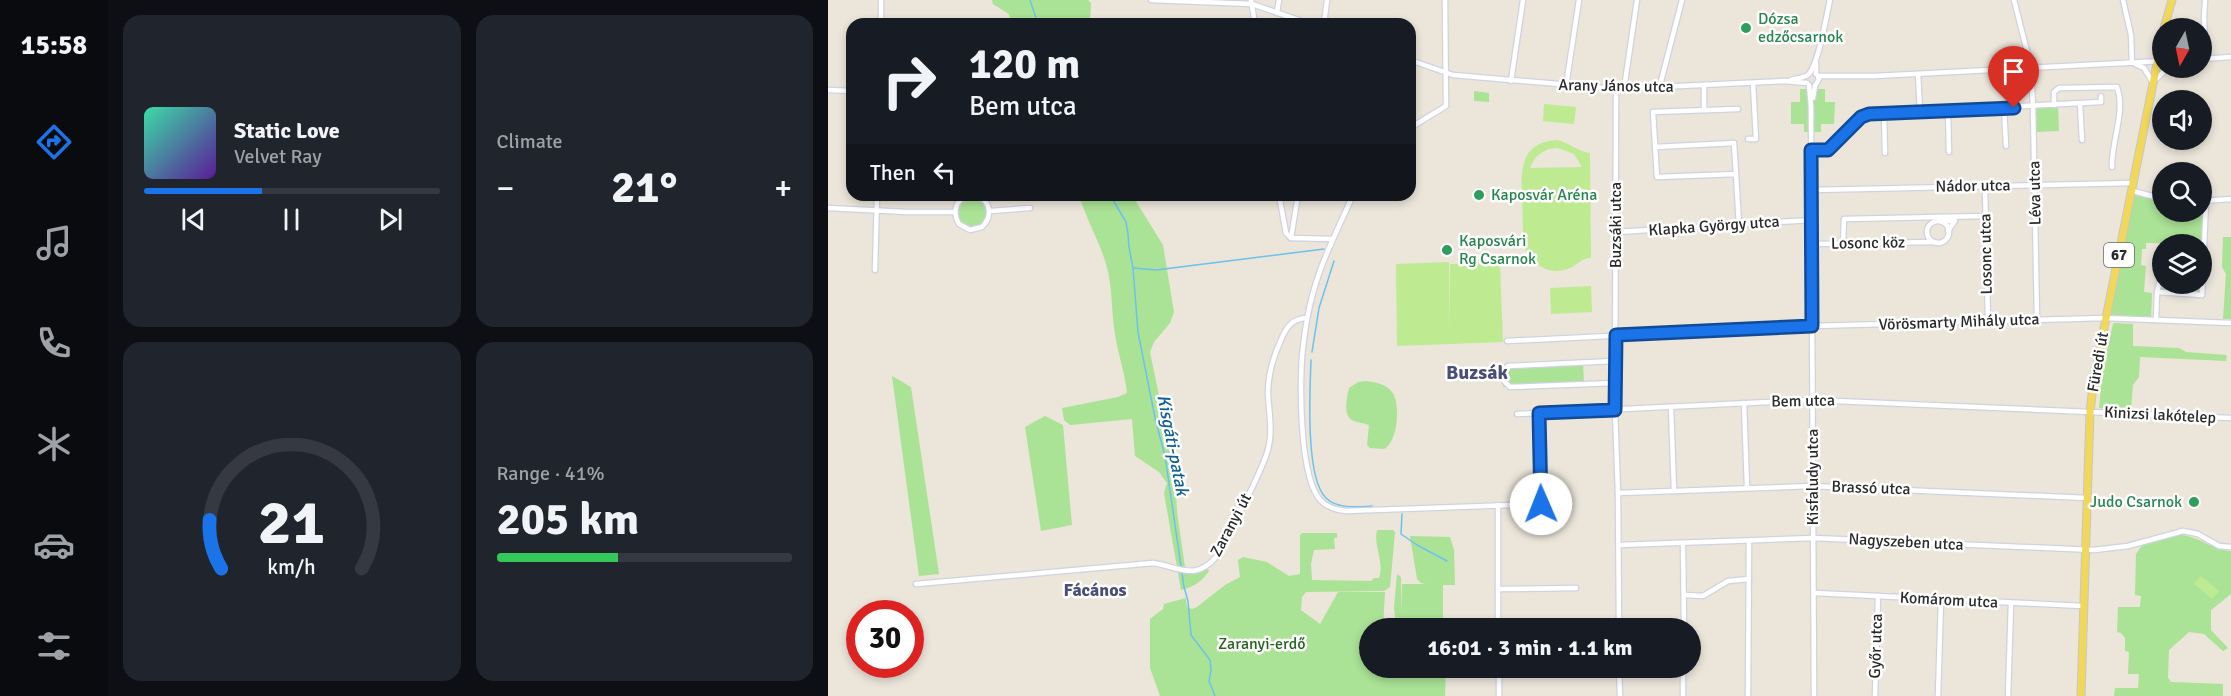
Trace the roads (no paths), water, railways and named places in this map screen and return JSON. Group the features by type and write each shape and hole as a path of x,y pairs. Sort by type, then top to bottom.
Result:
{"main road":[{"path":"2167,18 2172,0"},
{"name":"Füredi út","path":"2081,696 2090,412 2105,318 2133,191 2154,78"}],"street":[{"path":"881,0 881,18"},
{"path":"1151,0 1252,2 1292,18"},
{"path":"1277,13 1279,0"},
{"path":"1324,18 1327,0"},
{"path":"1416,124 1446,106 1445,0"},
{"path":"1511,81 1523,0"},
{"path":"1566,86 1579,0"},
{"path":"1624,89 1637,0"},
{"path":"1659,89 1682,0"},
{"path":"1812,84 1830,0"},
{"name":"Léva utca","path":"2014,0 2031,67 2037,320"},
{"path":"2123,0 2131,35 2132,63 2144,68 2152,83 2157,78"},
{"path":"2204,18 2205,0"},
{"path":"1252,2 1254,18"},
{"path":"2212,58 2231,57"},
{"name":"Arany János utca","path":"1416,62 1447,74 1566,86 1659,89 1785,81 1813,75 1839,78 2152,62"},
{"path":"1918,74 1920,112"},
{"path":"1812,84 1813,75"},
{"name":"Arany János utca","path":"1785,81 1812,84 1839,78"},
{"path":"1748,139 1756,139 1753,83"},
{"name":"Kisfaludy utca","path":"1812,84 1814,696"},
{"path":"1704,86 1704,110"},
{"path":"2054,105 2054,92 2059,88 2117,87 2120,109 2113,143 2112,167"},
{"name":"Buzsáki utca","path":"1616,89 1615,410 1619,618"},
{"path":"828,90 846,91"},
{"path":"1811,150 1828,150 1861,117 2080,104 2101,102 2101,96"},
{"path":"2080,104 2082,140"},
{"path":"2004,108 2006,146"},
{"path":"1736,174 1657,177 1653,112 1738,109"},
{"path":"1948,111 1949,152"},
{"path":"1884,114 1885,153"},
{"path":"1655,147 1734,143 1739,225"},
{"name":"Nádor utca","path":"1812,190 2134,183"},
{"name":"Losonc utca","path":"1985,186 1988,322"},
{"path":"2133,191 2152,196"},
{"path":"2212,200 2231,199"},
{"path":"875,270 877,201"},
{"path":"959,201 954,212 959,224 969,230 986,223 990,211 986,201"},
{"path":"1280,201 1286,233 1291,238 1333,238"},
{"path":"1291,238 1297,201"},
{"path":"1350,201 1317,278 1307,318 1302,361 1303,426 1309,474 1315,493 1320,500 1336,510 1346,511 1541,504 1539,413"},
{"path":"828,208 954,212"},
{"path":"990,211 1030,208"},
{"path":"1843,244 1844,219 1986,216"},
{"path":"1928,228 1937,221 1956,218"},
{"path":"1927,235 1935,242 1944,240 1956,218"},
{"path":"1928,219 1946,224 1948,231"},
{"path":"1923,243 1927,235 1928,219"},
{"name":"Klapka György utca","path":"1616,232 1812,220"},
{"name":"Losonc köz","path":"1813,244 1935,242"},
{"path":"2156,320 2157,294"},
{"path":"2187,294 2202,294"},
{"name":"Zaranyi út","path":"916,584 1153,563 1178,571 1198,570 1209,565 1217,556 1266,457 1271,436 1268,393 1272,362 1287,328 1296,320 1307,318"},
{"name":"Vörösmarty Mihály utca","path":"1507,340 1812,326 2105,318 2231,323"},
{"path":"1615,361 1508,366 1504,373 1504,381 1510,387 1615,383"},
{"name":"Bem utca","path":"1517,414 1813,400 2090,412"},
{"path":"1744,403 1747,487"},
{"path":"1671,407 1674,490"},
{"name":"Kinizsi lakótelep","path":"2090,412 2231,418"},
{"name":"Brassó utca","path":"1618,493 1812,486 2087,498"},
{"path":"1498,505 1498,618"},
{"path":"2086,550 2118,548 2182,531 2198,534 2219,546 2231,547"},
{"name":"Nagyszeben utca","path":"1619,545 1813,538 2086,550"},
{"path":"1748,696 1749,541"},
{"path":"1683,543 1684,618"},
{"path":"1684,595 1702,596 1728,581 1749,579"},
{"path":"1498,589 1576,588"},
{"name":"Komárom utca","path":"1815,593 2083,606"},
{"name":"Győr utca","path":"1875,696 1878,597"},
{"path":"1938,696 1941,600"},
{"path":"2008,696 2011,603"},
{"path":"1499,678 1499,696"},
{"path":"1619,678 1620,696"},
{"path":"1683,678 1683,696"}],"waterway":[{"name":"Kisgáti-patak","path":"1030,0 1036,18"},
{"name":"Kisgáti-patak","path":"1114,201 1126,222 1133,268 1138,332 1165,456 1188,601 1191,635 1210,660 1209,681 1215,696"},
{"path":"1134,268 1156,270 1324,249"},
{"path":"1312,352 1319,308 1334,261"},
{"path":"1311,360 1310,433 1319,488 1326,498 1336,504 1372,506"},
{"path":"1402,514 1401,534 1447,561"}],"place":[{"name":"Dózsa edzőcsarnok","path":"1746,28"},
{"name":"Kaposvár Aréna","path":"1479,195"},
{"name":"Kaposvári Rg Csarnok","path":"1447,250"},
{"name":"Judo Csarnok","path":"2194,502"}],"district":[{"name":"Buzsák","path":"1477,372"},
{"name":"Fácános","path":"1095,590"}],"park label":[{"name":"Zaranyi-erdő","path":"1262,644"}]}
